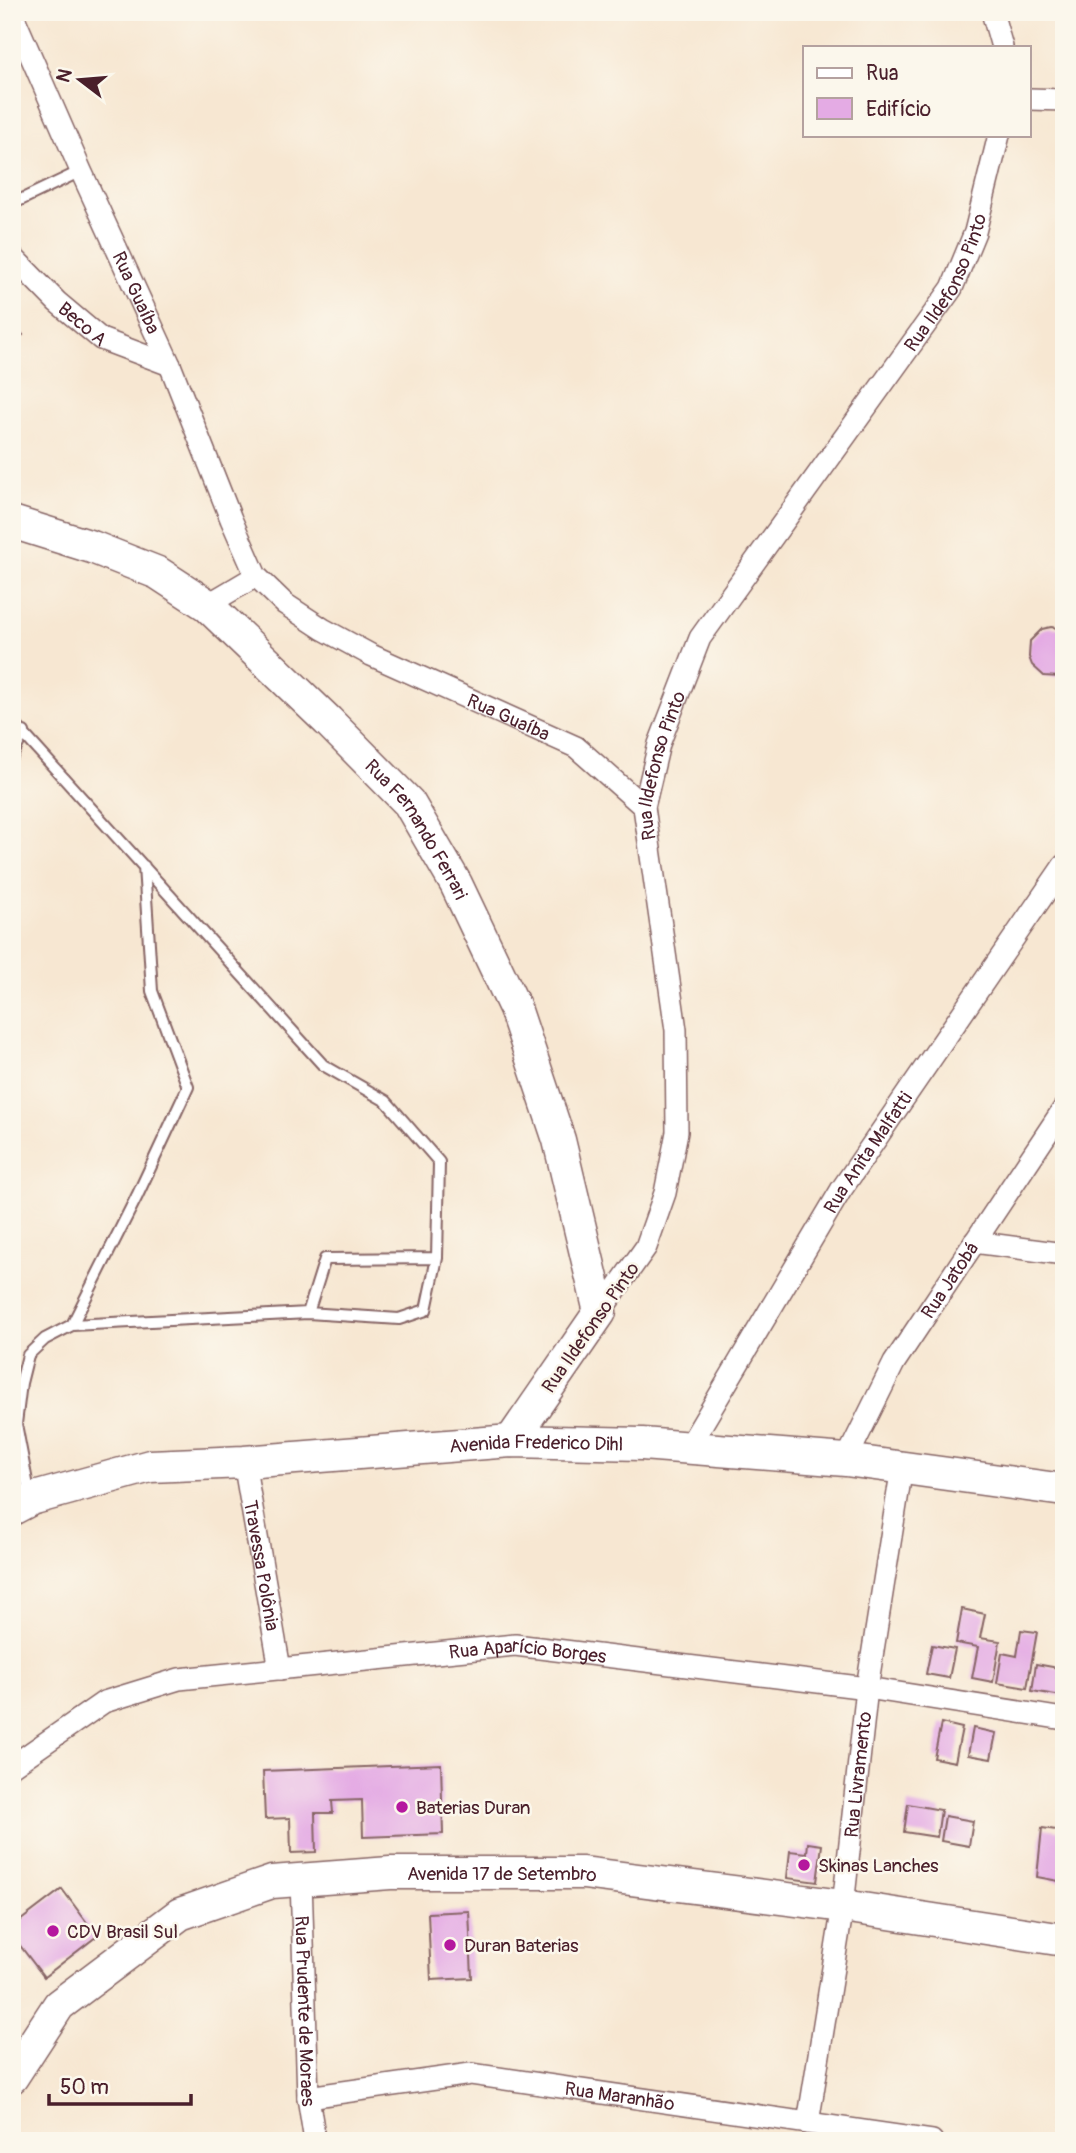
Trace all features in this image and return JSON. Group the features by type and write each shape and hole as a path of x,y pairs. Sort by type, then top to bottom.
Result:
{"main road":[{"name":"Rua Fernando Ferrari","path":"12,522 92,547 158,573 207,605 409,803 456,884 515,1008 559,1140 600,1312"},
{"name":"Rua Ildefonso Pinto","path":"512,1441 600,1312"},
{"name":"Avenida Frederico Dihl","path":"21,1504 150,1466 244,1462 512,1441 688,1448 846,1460 1064,1490"},
{"name":"Avenida 17 de Setembro","path":"12,2077 59,2005 180,1914 272,1882 390,1873 583,1873 843,1906 1064,1940"}],"street":[{"path":"992,12 1002,46"},
{"name":"Rua Guaíba","path":"12,13 80,171 170,365 256,576 285,604 359,649 576,747 644,807"},
{"path":"1030,99 1064,100"},
{"name":"Rua Ildefonso Pinto","path":"600,1312 646,1247 665,1193 677,1132 676,1030 644,807 659,744 700,638 952,288 975,232 999,136"},
{"name":"Beco A","path":"12,256 101,340 170,365"},
{"path":"207,605 256,576"},
{"name":"Rua Anita Malfatti","path":"688,1448 841,1190 1064,865"},
{"name":"Rua Jatobá","path":"846,1460 894,1363 1064,1108"},
{"path":"974,1242 1064,1254"},
{"name":"Travessa Polônia","path":"244,1462 280,1669"},
{"name":"Rua Livramento","path":"808,2123 843,1906 867,1688 902,1468"},
{"name":"Rua Aparício Borges","path":"12,1766 104,1702 179,1679 515,1645 867,1688 1064,1719"},
{"name":"Rua Prudente de Moraes","path":"301,1880 308,2097 315,2141"},
{"name":"Rua Maranhão","path":"308,2097 471,2074 932,2141"}],"lane":[{"path":"12,204 80,171"},
{"path":"12,721 323,1065 386,1101 439,1162 437,1258 426,1310 400,1319 308,1313 72,1325 45,1339 28,1355 20,1383 16,1424 21,1504"},
{"path":"12,757 24,732"},
{"path":"72,1325 188,1087 152,991 144,866"},
{"path":"308,1313 325,1259 437,1258"}],"building":[{"path":"12,323 23,335 12,344"},
{"path":"1042,629 1064,629 1064,675 1060,677 1044,676 1032,665 1029,657 1030,641"},
{"path":"962,1609 985,1614 980,1638 1000,1641 993,1682 972,1678 978,1647 956,1643"},
{"path":"1021,1630 1037,1632 1027,1688 997,1683 1002,1653 1017,1656"},
{"path":"932,1645 955,1649 949,1678 926,1674"},
{"path":"1036,1664 1064,1669 1062,1696 1032,1691"},
{"path":"941,1723 962,1728 955,1762 934,1758"},
{"path":"973,1728 996,1733 991,1759 968,1755"},
{"name":"Baterias Duran","path":"441,1764 443,1834 363,1837 362,1800 332,1801 333,1813 315,1813 316,1852 291,1853 290,1818 265,1819 263,1771"},
{"path":"908,1804 941,1810 937,1837 904,1832"},
{"path":"945,1816 973,1821 969,1846 941,1841"},
{"path":"1042,1828 1064,1831 1064,1882 1037,1877"},
{"name":"Skinas Lanches","path":"808,1843 822,1845 817,1882 787,1878 790,1851 807,1853"},
{"name":"CDV Brasil Sul","path":"62,1889 97,1936 44,1977 12,1935 12,1927"},
{"name":"Duran Baterias","path":"469,1911 472,1978 431,1980 428,1913"}],"place":[{"name":"Baterias Duran","path":"402,1807"},
{"name":"Skinas Lanches","path":"804,1865"},
{"name":"CDV Brasil Sul","path":"53,1931"},
{"name":"Duran Baterias","path":"450,1945"}]}
